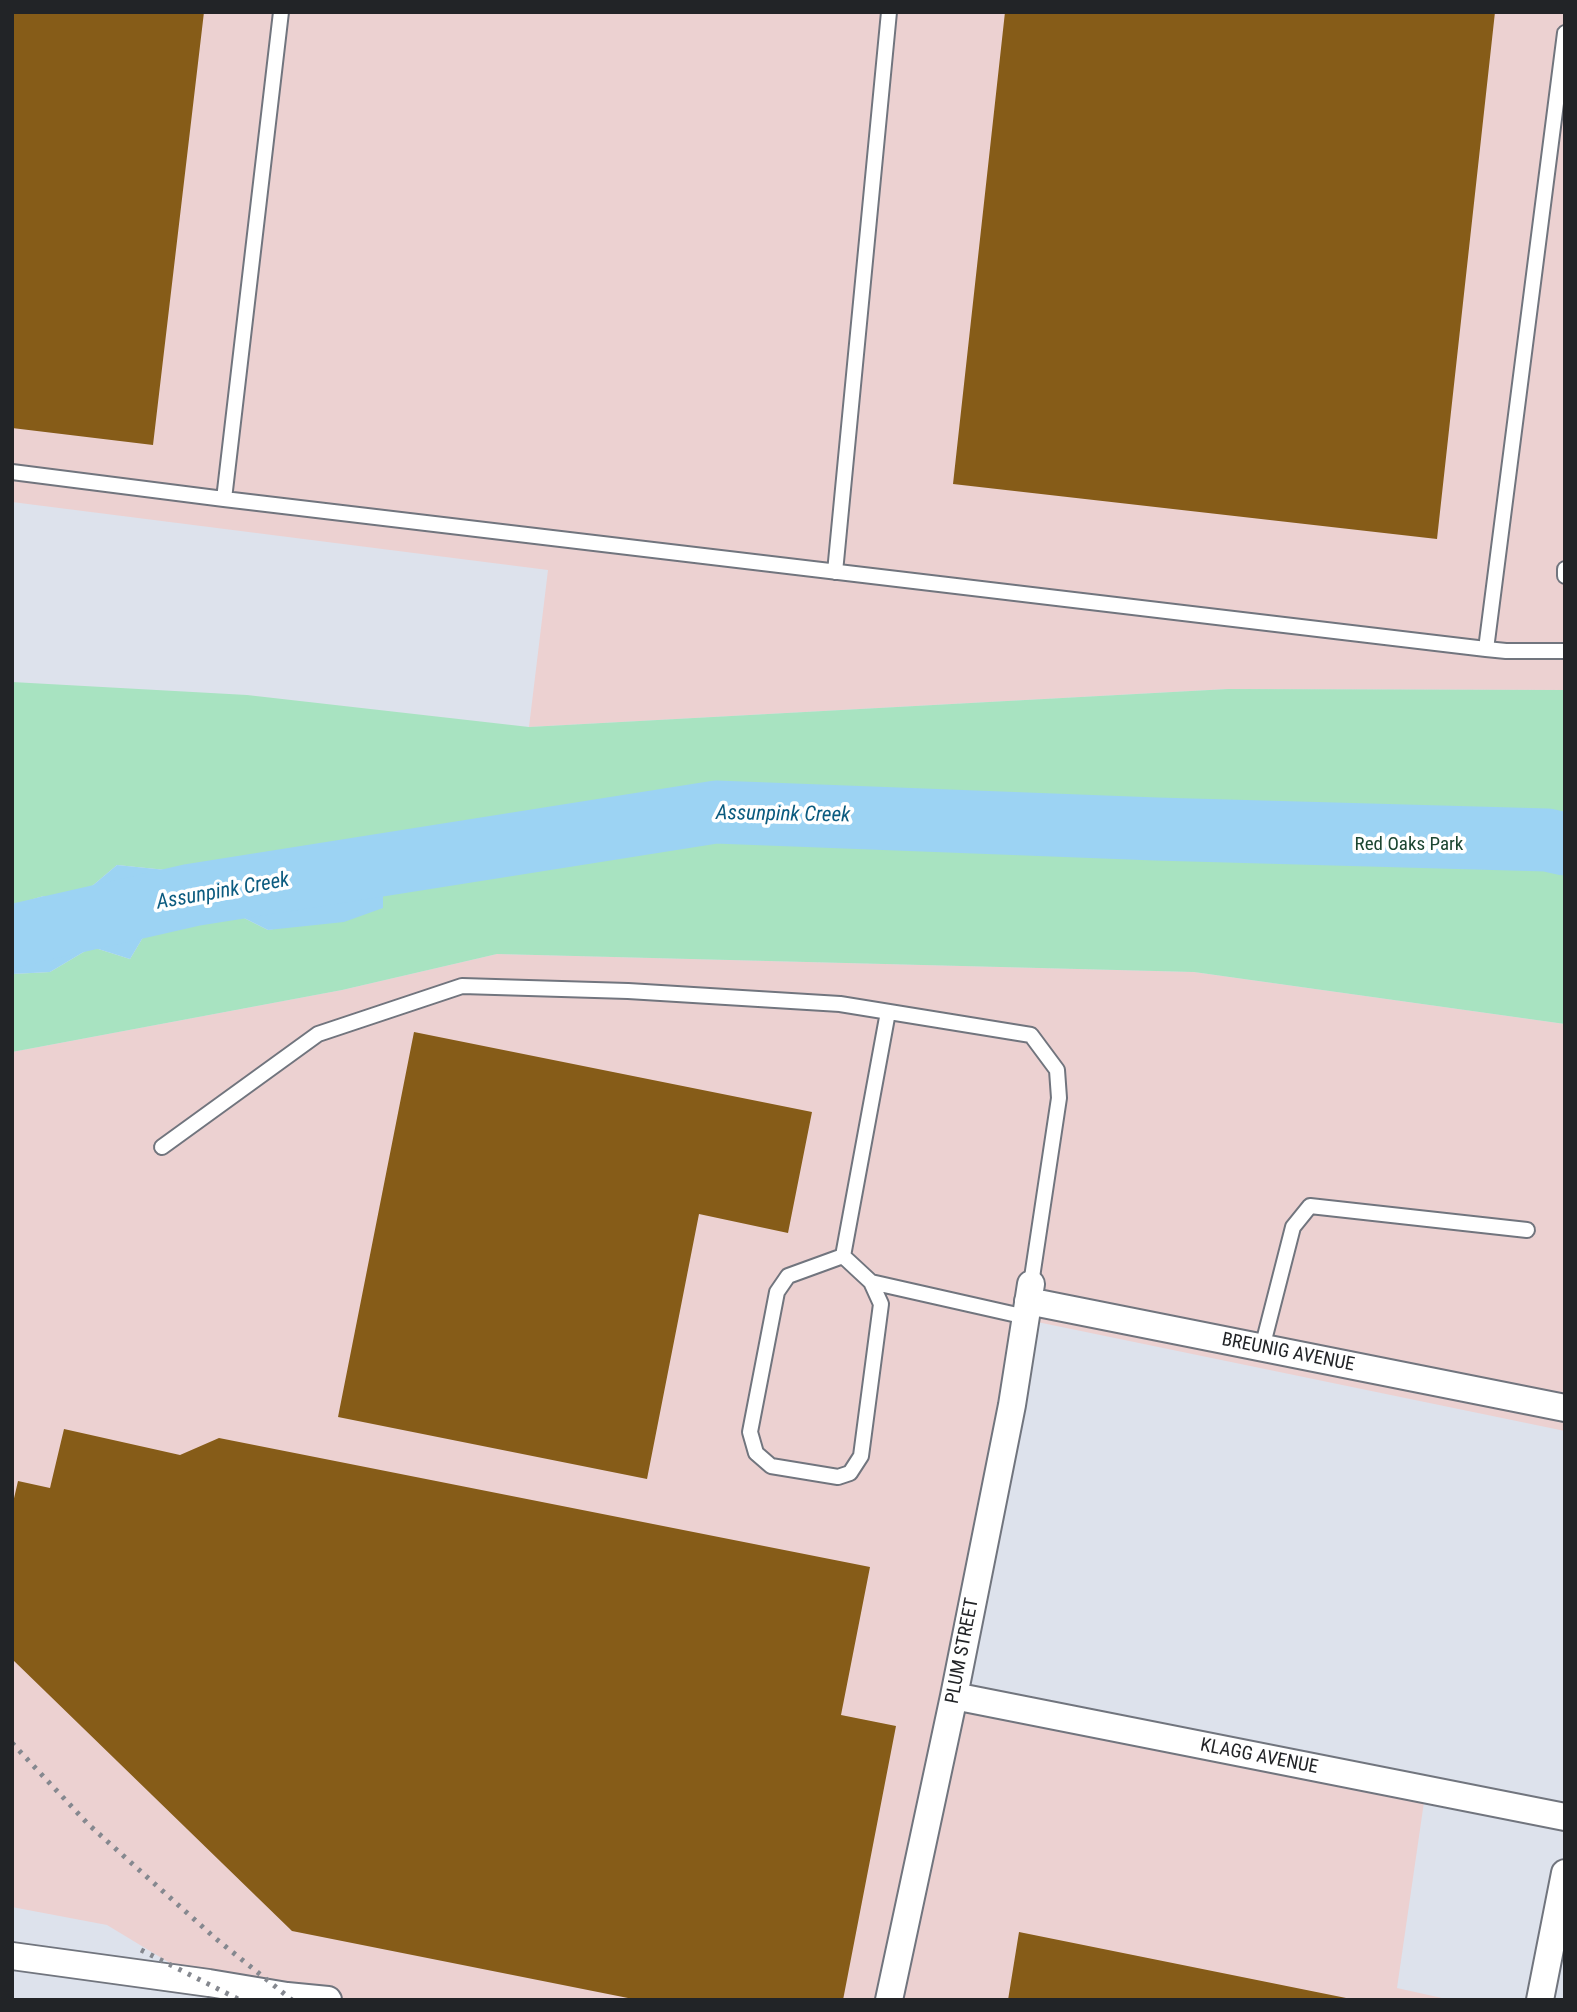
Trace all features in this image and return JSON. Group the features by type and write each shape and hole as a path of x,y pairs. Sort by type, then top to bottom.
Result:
{"street":[{"name":"BREUNIG AVENUE","path":"1029,1301 1565,1408"},
{"name":"PLUM STREET","path":"889,2000 954,1696 1012,1405 1029,1301"},
{"name":"KLAGG AVENUE","path":"954,1696 1565,1816"},
{"path":"1540,2000 1565,1874"},
{"path":"12,1956 328,2000"}],"lane":[{"path":"224,499 281,12"},
{"path":"835,572 889,12"},
{"path":"1486,649 1565,33"},
{"path":"12,472 1486,649 1565,651"},
{"path":"1565,569 1565,576"},
{"path":"162,1147 318,1034 462,986 628,991 840,1004 1031,1035 1057,1070 1059,1098 1029,1301 871,1282"},
{"path":"843,1256 888,1012"},
{"path":"1262,1348 1293,1227 1310,1206 1527,1230"},
{"path":"843,1256 871,1282 881,1304 861,1456 850,1473 838,1477 771,1466 756,1453 750,1432 777,1292 788,1276 843,1256"}],"shaded area":[{"path":"12,12 1565,12 1565,690 1228,689 529,727 548,570 12,502"},
{"path":"497,954 1194,972 1565,1024 1565,1431 1018,1318 950,1702 1425,1795 1397,1988 1451,2000 231,2000 107,1925 12,1907 12,1052 342,990"}],"green space":[{"name":"Red Oaks Park","path":"12,682 247,695 529,727 1228,689 1565,690 1565,1024 1194,972 497,954 342,990 12,1052 12,974 50,972 92,947 130,959 145,934 230,911 268,930 382,908 383,881 283,894 224,865 166,870 117,865 66,908 44,896 12,905"}],"water":[{"path":"117,865 166,870 224,865 284,894 383,880 383,908 344,922 268,930 230,911 145,934 130,959 92,947 50,972 12,974 12,905 44,896 66,908"}],"building":[{"path":"12,12 204,12 153,445 12,428"},
{"path":"1005,12 1495,12 1437,539 953,484"},
{"path":"414,1032 812,1112 788,1233 699,1214 647,1479 338,1417"},
{"path":"64,1429 180,1455 219,1438 870,1567 841,1715 896,1726 843,2000 638,2000 292,1931 12,1659 12,1507 18,1481 50,1488"},
{"path":"1019,1932 1351,1999 1351,2000 1008,2000"}],"waterway":[{"name":"Assunpink Creek","path":"12,936 192,895 716,812 1156,829 1547,840 1565,844"}],"railway":[{"path":"12,1743 88,1824 215,1938 292,2000"},
{"path":"141,1950 240,2000"}]}
